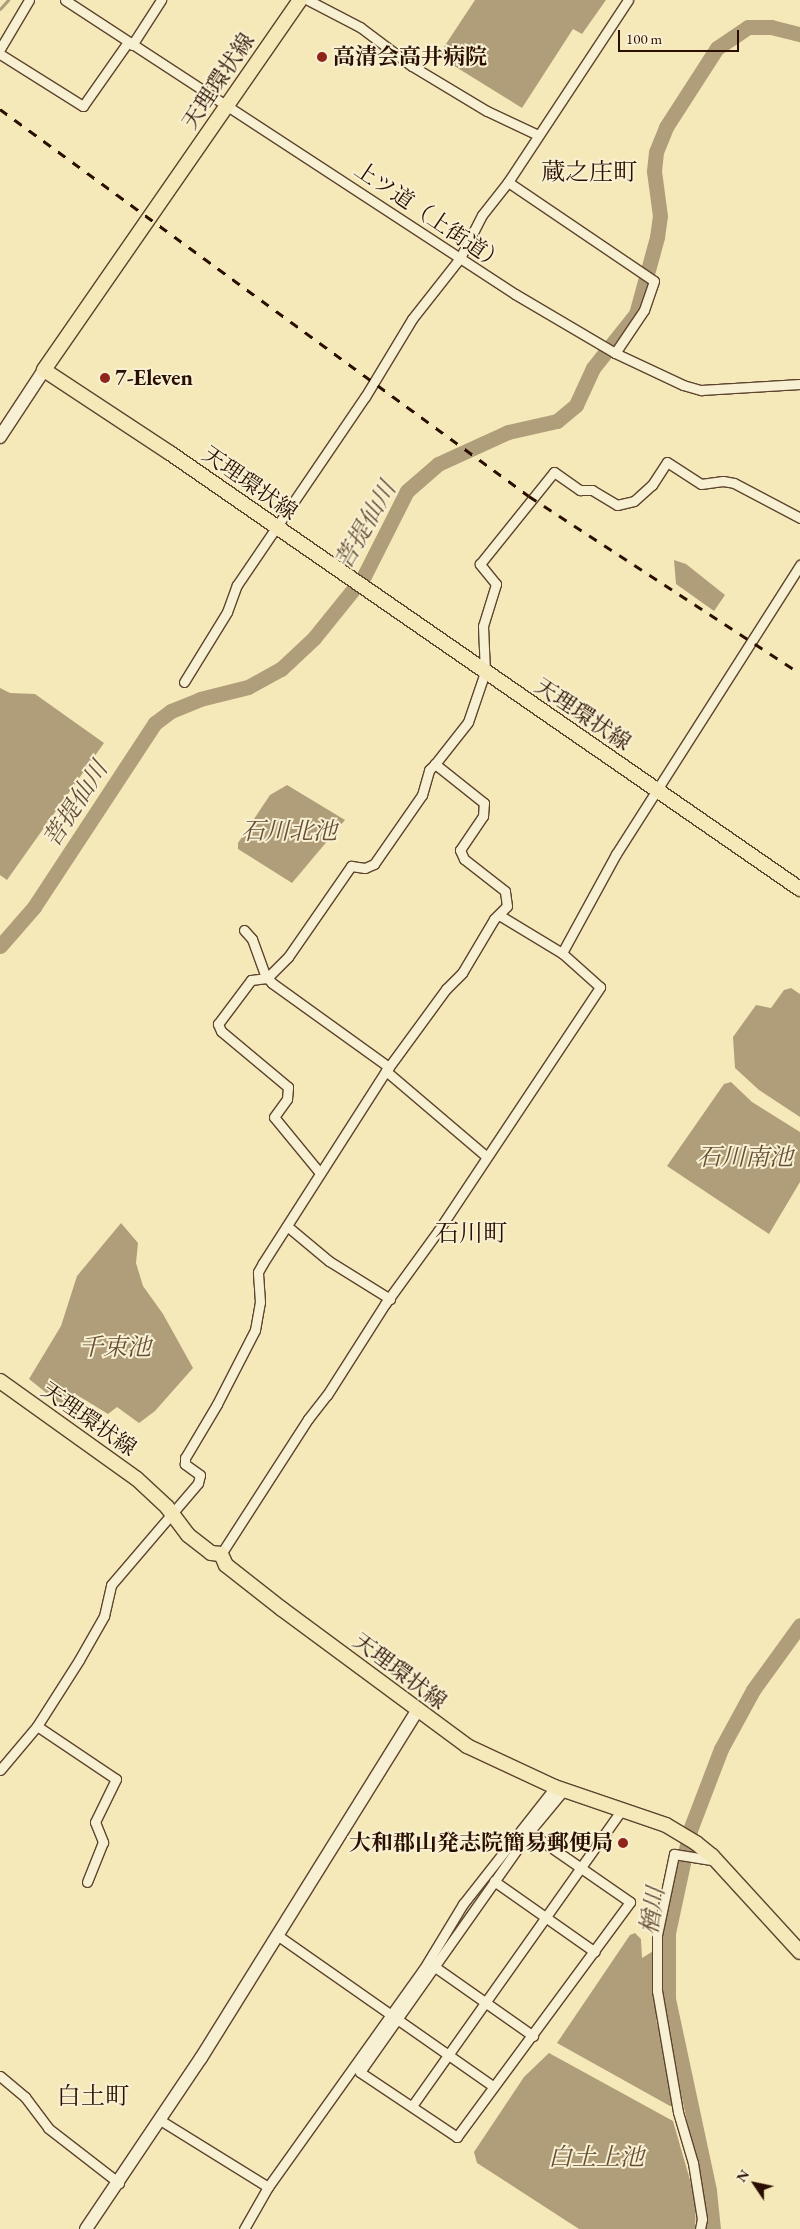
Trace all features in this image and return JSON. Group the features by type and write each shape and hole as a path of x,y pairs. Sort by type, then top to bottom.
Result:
{"main road":[{"name":"天理環状線","path":"300,0 227,103 190,162 44,370 369,591 800,889"},
{"name":"天理環状線","path":"0,1381 137,1479 167,1507 188,1535 211,1553 221,1554 233,1570 417,1711 493,1760 559,1788 622,1809 682,1834 696,1843 718,1862 800,1952"}],"street":[{"path":"0,49 29,0"},
{"name":"上ツ道（上街道）","path":"65,0 130,44 227,103 515,294 615,353 683,386 700,390 800,384"},
{"path":"0,54 84,106 161,0"},
{"path":"308,0 360,27 412,66 487,111 538,134"},
{"path":"184,682 226,612 237,585 365,397 412,318 460,258 482,215 508,182 628,0"},
{"path":"508,182 654,281 644,310 615,353"},
{"path":"0,437 44,370"},
{"path":"320,1173 274,1117 287,1099 288,1087 221,1031 218,1024 251,980 267,978 307,934 351,866 359,864 366,868 374,864 422,795 429,770 468,722 485,672 483,626 496,584 480,564 554,472 580,490 592,490 617,505 634,501 652,485 667,462 700,484 723,481 734,483 800,518"},
{"path":"562,952 616,854 800,565"},
{"path":"0,1770 37,1726 104,1616 111,1585 172,1516 198,1483 200,1475 185,1464 185,1458 249,1345 260,1302 258,1272 387,1069 446,989 462,973 507,906 505,891 464,859 460,850 483,816 484,803 435,764"},
{"path":"221,1554 224,1546 600,987 562,952 499,916"},
{"path":"244,930 252,939 267,978 387,1069 486,1156"},
{"path":"287,1226 329,1260 390,1299"},
{"path":"86,2229 160,2120 417,1711"},
{"path":"37,1726 116,1780 95,1822 103,1842 86,1882"},
{"path":"529,1832 630,1902 534,2036 493,2086 457,2137 360,2072 400,2018 529,1832 549,1812 559,1788"},
{"path":"244,2229 268,2187 392,2013 480,1880 559,1788"},
{"path":"412,2106 450,2056 622,1809"},
{"path":"700,2229 702,2219 693,2163 678,2112 657,1992 658,1936 674,1854 718,1862"},
{"path":"494,1881 595,1952"},
{"path":"277,1935 400,2018 493,2086"},
{"path":"435,1967 534,2036"},
{"path":"0,2076 25,2097 48,2128 119,2182"},
{"path":"160,2120 268,2187"}],"water":[{"path":"475,0 606,0 582,34 573,29 522,108 443,59 440,53"},
{"path":"674,560 686,564 725,595 714,611 676,584"},
{"path":"0,688 10,693 35,694 104,743 7,880 0,875"},
{"name":"石川北池","path":"287,785 345,820 292,883 238,849 238,843 270,795"},
{"name":"石川南池","path":"791,988 800,994 800,1117 759,1090 735,1068 733,1037 756,1005 771,1008 784,990"},
{"name":"石川南池","path":"731,1082 752,1102 800,1132 800,1182 769,1234 667,1166 724,1084"},
{"name":"千束池","path":"121,1223 138,1243 136,1263 143,1286 163,1314 193,1368 155,1411 139,1423 117,1407 108,1414 77,1395 64,1407 29,1379 61,1326 77,1276"},
{"name":"白土上池","path":"635,1933 641,1939 642,1958 655,1950 653,1983 657,2025 663,2029 676,2104 670,2106 557,2043 630,1935"},
{"name":"白土上池","path":"549,2053 673,2121 696,2201 695,2229 579,2229 477,2163 474,2152 524,2077"}],"waterway":[{"path":"0,9 8,0"},
{"name":"菩提仙川","path":"0,946 34,907 155,723 171,711 200,699 248,687 281,669 314,638 364,576 407,491 438,464 508,432 557,421 576,405 593,368 636,314 657,237 660,216 654,171 656,152 666,127 717,48 748,27 771,27 800,34"},
{"name":"楢川","path":"713,2229 709,2190 668,1999 668,1933 690,1830 721,1749 753,1690 800,1625"}],"railway":[{"path":"0,109 529,496 800,673"}],"place":[{"name":"高清会高井病院","path":"322,57"},
{"name":"7-Eleven","path":"105,378"},
{"name":"大和郡山発志院簡易郵便局","path":"623,1843"}],"district":[{"name":"蔵之庄町","path":"589,172"},
{"name":"石川町","path":"471,1233"},
{"name":"白土町","path":"93,2096"}]}
